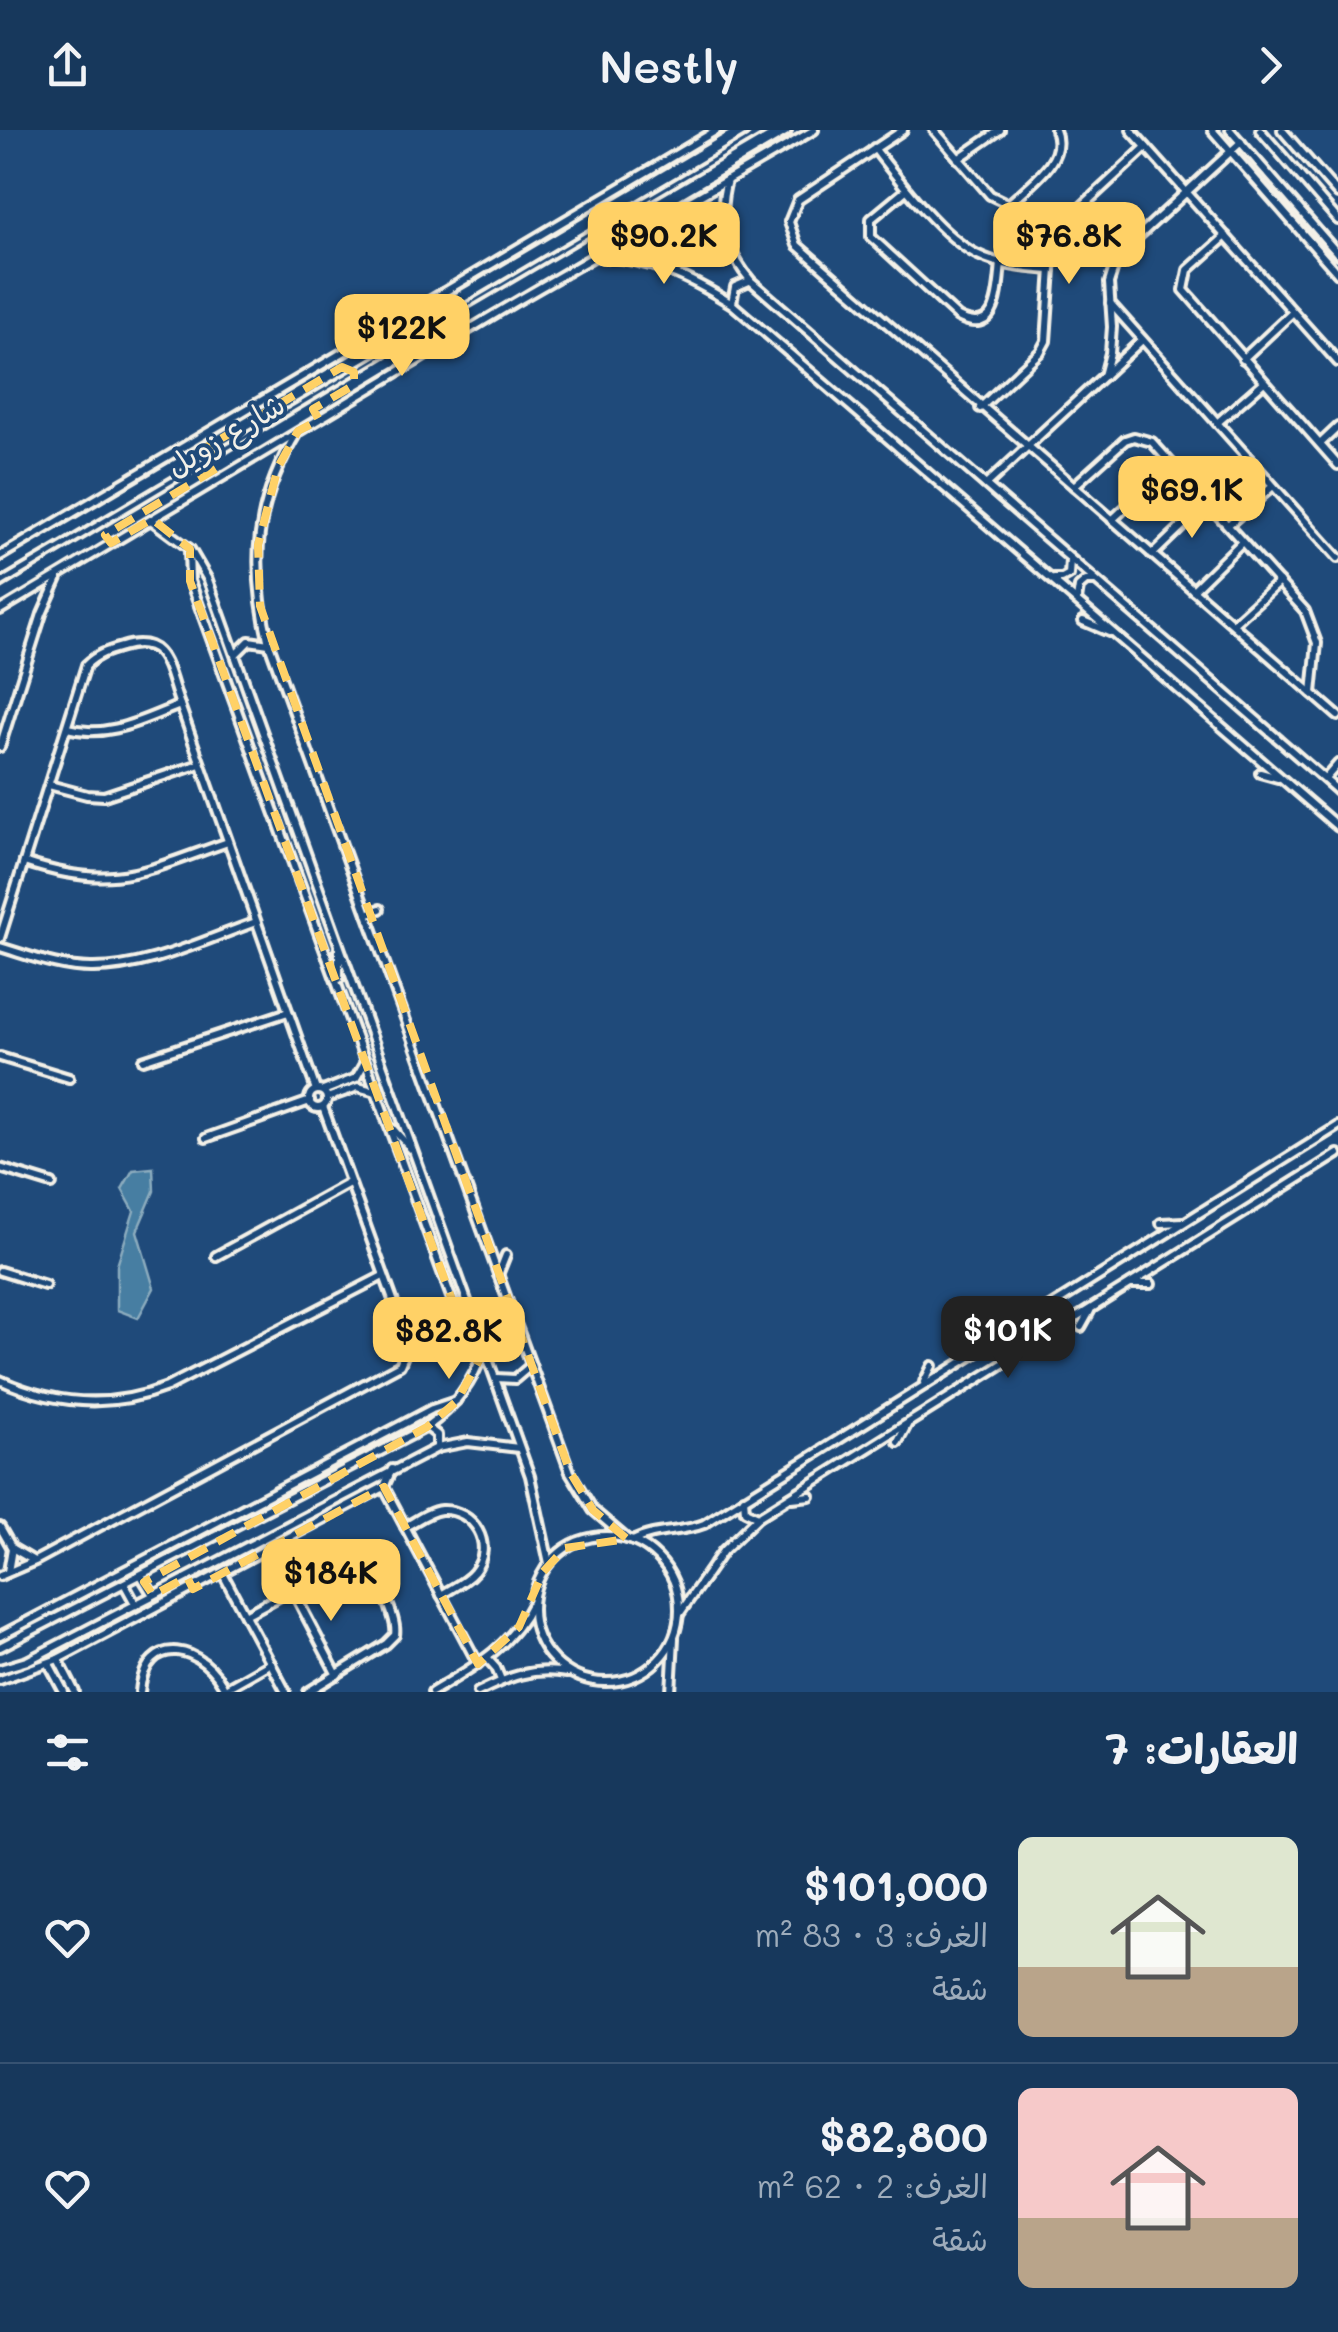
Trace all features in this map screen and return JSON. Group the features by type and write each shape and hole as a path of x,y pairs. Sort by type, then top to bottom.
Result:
{"main road":[{"name":"شارع زويل","path":"0,570 743,130"},
{"name":"شارع زويل","path":"0,598 108,539 219,467 316,415 390,363 409,358 785,130"},
{"path":"694,184 701,196"},
{"path":"376,346 377,359 390,363"},
{"path":"342,366 354,372 354,385"},
{"path":"207,446 219,467"}],"street":[{"path":"0,556 717,130"},
{"path":"0,610 108,539 151,520 298,431 316,415 409,358 598,257 814,130"},
{"path":"903,130 798,200 789,222 797,246 1338,716"},
{"path":"934,130 990,195 1062,226"},
{"path":"958,159 1000,130"},
{"path":"1008,205 1057,155 1059,142 1055,130"},
{"path":"1131,130 1338,362"},
{"path":"1212,130 1338,274"},
{"path":"1230,130 1338,254"},
{"path":"1260,130 1338,220"},
{"path":"1282,130 1338,194"},
{"path":"1104,376 1110,352 1110,274 1118,255 1241,142"},
{"path":"980,408 1046,342 1052,254 1062,226 1146,146"},
{"path":"874,148 906,190 960,243 1001,264 1052,270"},
{"path":"727,180 722,203 726,238 735,260 751,281 1338,790"},
{"path":"906,190 871,219 871,237 958,317 981,321 994,311 1001,264"},
{"path":"1226,236 1188,270 1183,283 1187,296 1338,464"},
{"path":"598,257 668,269 732,304 1338,827"},
{"path":"732,304 735,287 751,281"},
{"path":"1110,303 1338,558"},
{"path":"1243,359 1294,312"},
{"path":"986,485 1142,340"},
{"path":"1217,424 1264,382"},
{"path":"1320,444 1338,427"},
{"path":"298,431 271,486 259,535 258,586 269,644 530,1366 580,1492 609,1525 658,1557 678,1593 680,1613 670,1692"},
{"path":"1074,486 1117,446 1134,437 1152,442 1305,611 1313,626 1317,661 1312,693"},
{"path":"1112,520 1172,464"},
{"path":"937,493 946,486"},
{"path":"1228,525 1273,486"},
{"path":"1152,554 1207,502"},
{"path":"151,520 190,550 208,580 485,1346 539,1506 549,1563"},
{"path":"1193,590 1243,542"},
{"path":"190,550 190,582 463,1330 471,1341 485,1346"},
{"path":"1053,578 1062,580 1069,574 1069,558"},
{"path":"0,747 42,614 60,574"},
{"path":"1078,600 1077,591 1082,583 1096,581"},
{"path":"1233,624 1279,582"},
{"path":"1082,621 1118,636"},
{"path":"235,655 249,640 269,644"},
{"path":"0,938 86,665 100,654 147,642 160,652 180,705 288,1012 322,1093 349,1183 407,1341 405,1357 392,1372 4,1575"},
{"path":"67,728 97,733 113,731 180,705"},
{"path":"49,784 104,796 200,764"},
{"path":"1325,779 1338,764"},
{"path":"1260,774 1284,780"},
{"path":"24,862 75,877 117,878 228,842"},
{"path":"367,914 380,909"},
{"path":"0,947 70,966 113,967 256,922"},
{"path":"339,941 340,993"},
{"path":"143,1060 288,1012"},
{"path":"0,1056 69,1078"},
{"path":"206,1138 310,1101 356,1078 364,1058"},
{"path":"322,1093 358,1087 376,1092"},
{"path":"310,1101 316,1108 323,1106"},
{"path":"385,1114 413,1152"},
{"path":"580,1677 566,1670 544,1647 534,1618 538,1582 549,1563 565,1548 584,1539 606,1536 630,1540 696,1527 1338,1126"},
{"path":"680,1613 722,1551 758,1517 1338,1154"},
{"path":"0,1168 52,1184"},
{"path":"216,1256 349,1183"},
{"path":"1161,1223 1184,1222"},
{"path":"498,1276 506,1255"},
{"path":"0,1271 46,1285"},
{"path":"0,1380 70,1402 136,1398 168,1386 383,1276"},
{"path":"1129,1284 1151,1284"},
{"path":"1081,1327 1092,1307"},
{"path":"0,1647 427,1427 457,1401 485,1346"},
{"path":"496,1378 516,1379 530,1366"},
{"path":"922,1386 932,1366"},
{"path":"0,1636 432,1409 457,1401"},
{"path":"898,1442 909,1422"},
{"path":"427,1427 436,1435 437,1448"},
{"path":"0,1669 27,1661 437,1448 468,1442 520,1448"},
{"path":"0,1680 58,1660 222,1574 384,1486 392,1469"},
{"path":"384,1486 478,1664"},
{"path":"786,1499 810,1496"},
{"path":"744,1497 745,1511 758,1517"},
{"path":"405,1527 433,1512 451,1511 466,1516 480,1532 483,1549 479,1564 468,1578 441,1595"},
{"path":"0,1527 12,1548 35,1562"},
{"path":"4,1575 12,1548"},
{"path":"245,1615 346,1561 356,1560 368,1568 395,1616 391,1640 308,1692"},
{"path":"222,1574 286,1692"},
{"path":"142,1576 153,1595"},
{"path":"187,1578 193,1588"},
{"path":"126,1585 136,1604"},
{"path":"292,1589 337,1675"},
{"path":"432,1692 487,1658 510,1638 533,1603"},
{"path":"86,1631 93,1641"},
{"path":"478,1692 501,1680 533,1671 599,1681 623,1680 645,1671 663,1655 675,1634"},
{"path":"140,1692 145,1670 171,1652 182,1651 203,1659 226,1690 270,1663"},
{"path":"487,1658 501,1680"},
{"path":"58,1660 76,1692"},
{"path":"49,1664 64,1692"},
{"path":"599,1681 606,1692"}],"highlighted area":[{"path":"342,367 354,372 354,385 313,409 319,420 298,431 278,467 258,545 260,606 570,1472 593,1510 627,1539 565,1548 543,1572 519,1627 478,1664 384,1487 193,1589 187,1577 153,1595 144,1582 427,1427 457,1401 483,1353 463,1330 190,581 190,549 152,519 111,543 105,535 219,467 207,447"}],"water":[{"path":"153,1168 154,1191 137,1231 154,1288 138,1318 117,1310 117,1266 134,1211 122,1189 133,1170"}]}
